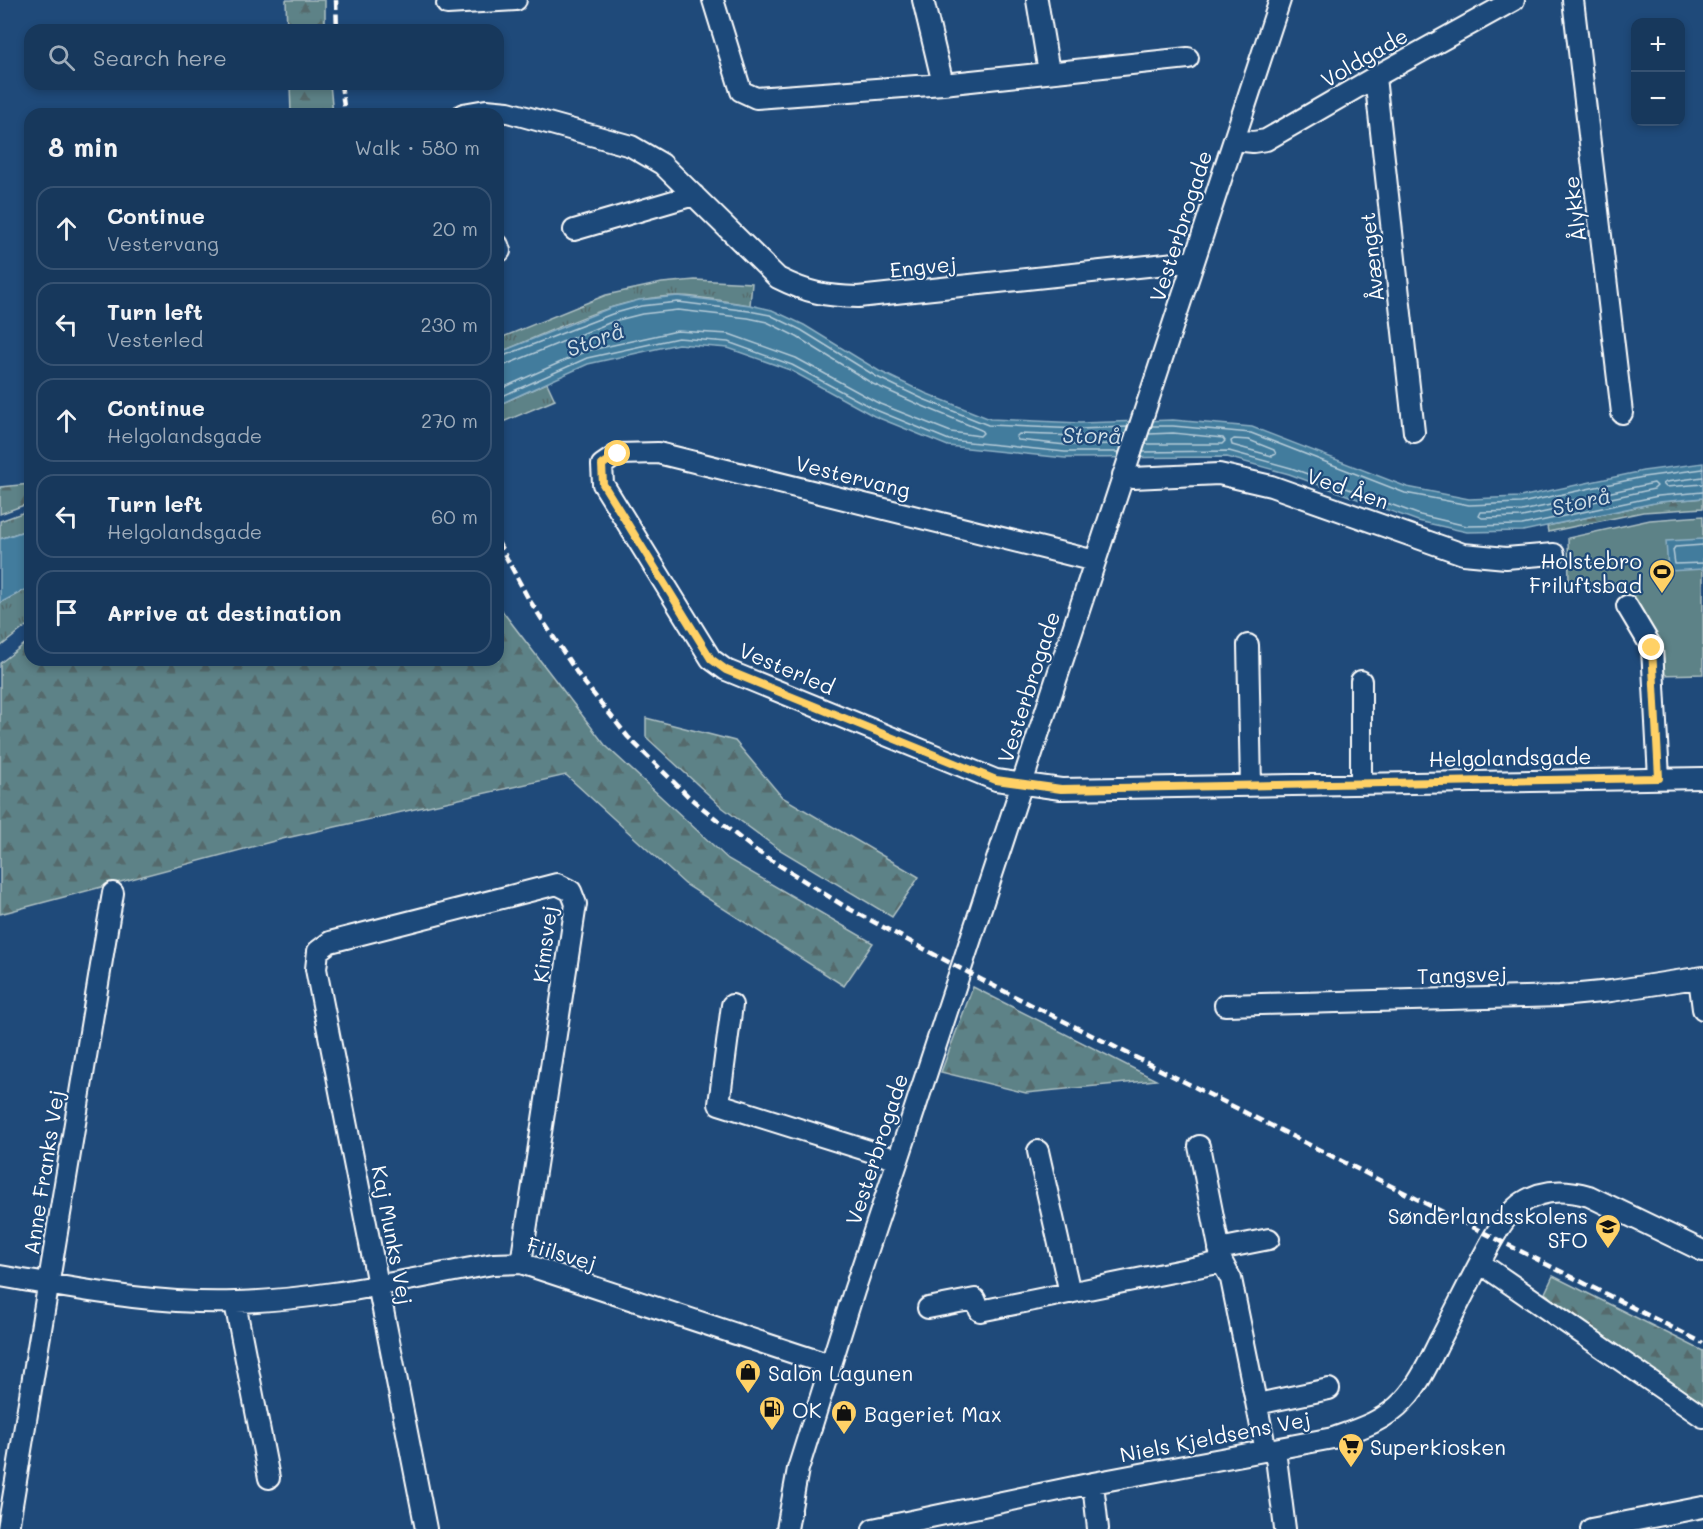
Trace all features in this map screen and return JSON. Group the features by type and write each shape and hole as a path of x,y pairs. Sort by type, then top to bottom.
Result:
{"street":[{"path":"447,4 516,0"},
{"path":"713,0 741,91 756,98 943,84 1188,58"},
{"path":"923,0 943,84"},
{"path":"1037,0 1049,72"},
{"name":"Vesterbrogade","path":"788,1529 798,1469 830,1365 1280,0"},
{"name":"Voldgade","path":"1234,140 1253,142 1266,140 1375,76 1514,0"},
{"name":"Ålykke","path":"1573,0 1622,412"},
{"name":"Åvænget","path":"1375,76 1414,432"},
{"name":"Engvej","path":"504,112 632,146 662,164 778,278 801,290 829,297 858,297 1194,261"},
{"path":"574,230 694,195"},
{"name":"Vestervang","path":"602,465 618,454 658,453 1095,561"},
{"name":"Vesterled","path":"602,465 603,484 711,659 726,670 996,780 1021,784"},
{"name":"Ved Åen","path":"1123,475 1132,478 1219,474 1271,486 1463,554 1506,558 1554,554"},
{"path":"1627,606 1652,648 1659,778"},
{"path":"1248,645 1251,785"},
{"path":"1361,681 1361,783"},
{"name":"Helgolandsgade","path":"1021,784 1061,789 1703,778"},
{"name":"Kimsvej","path":"318,951 330,942 557,884 571,891 576,904 521,1263"},
{"name":"Anne Franks Vej","path":"8,1529 113,893"},
{"name":"Kaj Munks Vej","path":"318,951 316,969 426,1529"},
{"name":"Tangsvej","path":"1225,1005 1560,996 1701,978 1703,1009"},
{"path":"732,1005 719,1104 898,1160"},
{"path":"1198,1146 1220,1256 1231,1279 1257,1404 1271,1450 1285,1529"},
{"path":"1038,1151 1070,1293"},
{"name":"Niels Kjeldsens Vej","path":"873,1529 934,1522 1093,1483 1333,1438 1363,1428 1387,1415 1404,1400 1419,1381 1494,1237 1508,1215 1521,1203 1536,1195 1554,1191 1571,1191 1588,1196 1703,1251"},
{"path":"928,1308 975,1299 980,1311 1070,1293 1220,1256 1269,1239"},
{"name":"Fiilsvej","path":"0,1276 156,1301 235,1302 308,1296 493,1264 521,1263 830,1365"},
{"path":"1480,1263 1703,1417"},
{"path":"235,1302 268,1478"},
{"path":"1257,1404 1329,1389"},
{"path":"1093,1483 1098,1529"},
{"path":"1591,1529 1703,1507"}],"green space":[{"path":"286,0 325,0 325,24 287,24"},
{"path":"290,90 331,90 332,108 291,108"},
{"path":"695,280 752,283 750,305 677,296 631,302 586,316 504,350 504,337 606,295 662,283"},
{"path":"547,383 555,400 504,421 504,402"},
{"path":"24,485 24,505 0,514 0,487"},
{"path":"1703,498 1703,508 1643,512 1548,532 1547,526 1659,502"},
{"path":"24,512 24,531 0,539 0,521"},
{"name":"Holstebro Friluftsbad","path":"1703,516 1703,674 1657,675 1629,601 1614,589 1569,581 1568,538 1650,520"},
{"path":"24,590 24,628 0,647 0,603"},
{"path":"504,613 605,745 728,859 873,943 844,986 685,884 566,775 282,839 0,914 0,663 24,645 24,666 504,666"},
{"path":"646,718 735,741 782,797 919,877 892,917 777,848 723,808 646,737"},
{"path":"973,987 1156,1080 1026,1093 941,1072"},
{"path":"1553,1276 1703,1351 1703,1407 1545,1293"}],"water":[{"name":"Storå","path":"678,296 772,310 804,325 879,371 925,393 990,419 1080,423 1173,420 1252,427 1407,487 1469,499 1520,497 1643,471 1703,463 1703,498 1659,502 1523,531 1467,532 1418,521 1289,474 1227,457 1065,458 948,446 874,416 790,370 728,348 678,344 588,364 504,402 504,351 610,308 639,300"},
{"path":"24,531 24,590 0,603 0,539"},
{"path":"1703,539 1703,569 1668,571 1666,541"}],"railway":[{"path":"336,0 337,24"},
{"path":"342,90 344,108"},
{"path":"504,553 528,598 579,676 628,737 690,798 755,850 844,906 982,980 1703,1343"}],"place":[{"name":"Holstebro Friluftsbad","path":"1662,595"},
{"name":"Sønderlandsskolens SFO","path":"1608,1250"},
{"name":"Salon Lagunen","path":"748,1395"},
{"name":"OK","path":"772,1432"},
{"name":"Bageriet Max","path":"844,1436"},
{"name":"Superkiosken","path":"1351,1469"}],"route":[{"path":"618,454 602,465 603,484 711,659 726,670 996,780 1061,789 1659,778 1652,648"}]}
